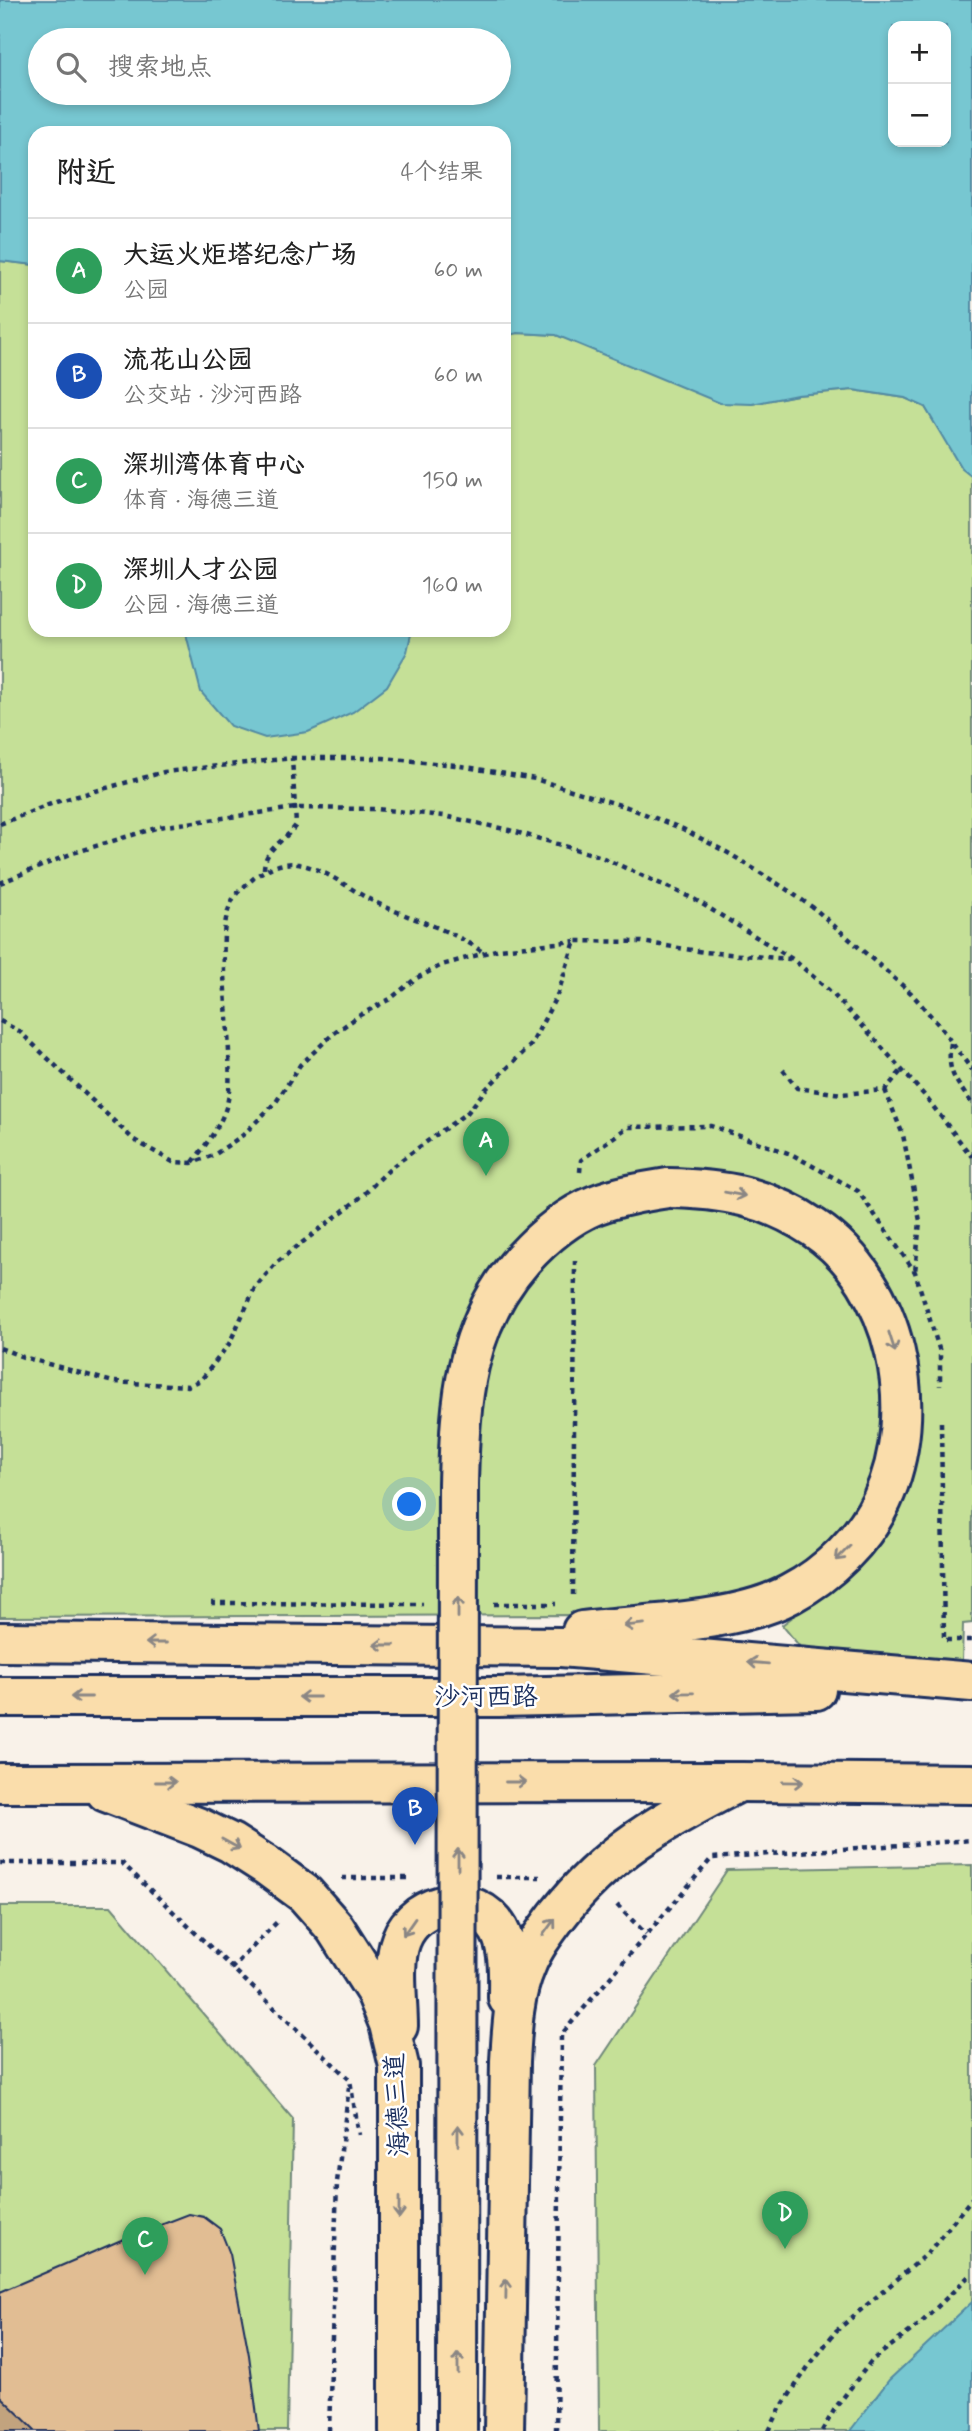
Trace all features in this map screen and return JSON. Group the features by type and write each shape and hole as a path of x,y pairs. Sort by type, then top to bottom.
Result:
{"main road":[{"path":"457,2431 459,1433 463,1392 473,1347 495,1295 541,1239 565,1220 595,1205 627,1195 668,1188 705,1189 745,1195 780,1209 815,1228 841,1251 863,1278 886,1323 896,1354 901,1394 900,1432 894,1469 881,1501 863,1532 843,1555 791,1594 733,1614 468,1645"},
{"path":"0,1642 468,1645 614,1651 972,1684"},
{"name":"沙河西路","path":"0,1697 499,1697 972,1684"},
{"path":"510,2061 515,2005 525,1967 543,1934 565,1905 590,1876 640,1837 740,1782"},
{"path":"0,1783 972,1784"},
{"name":"海德三道","path":"77,1783 200,1828 231,1843 267,1866 305,1894 335,1928 376,1992 389,2024 399,2066 399,2431"},
{"path":"399,2066 397,1958 406,1929 425,1910 440,1905 468,1906 479,1911 498,1929 505,1943 507,1959 510,2061 504,2431"}],"path":[{"path":"264,869 264,859 296,825 292,758"},
{"path":"0,824 56,802 164,772 292,758 383,758 455,765 535,779 627,807 683,829 730,854 815,909 911,993 972,1070"},
{"path":"0,883 73,853 159,827 295,808 377,809 444,816 509,830 600,856 694,899 794,960 831,992 902,1070 972,1157"},
{"path":"192,1163 220,1123 229,1094 224,928 232,900 264,869 293,863 309,866 338,879 377,903 466,940 484,953"},
{"path":"0,1021 19,1031 134,1140 173,1162 192,1163 214,1156 243,1135 276,1102 300,1065 333,1034 442,965 499,949 575,941 642,942 704,952 794,960"},
{"path":"0,1348 113,1382 188,1386 201,1380 229,1344 256,1288 276,1262 361,1197 393,1166 468,1112 486,1089 531,1045 558,993 575,941"},
{"path":"951,1042 948,1060 951,1073 972,1104"},
{"path":"783,1069 797,1088 842,1094 885,1090 902,1070"},
{"path":"885,1090 903,1135 920,1221 915,1272"},
{"path":"580,1173 581,1160 628,1127 711,1126 790,1154 858,1191 915,1272 940,1352 941,1393"},
{"path":"573,1604 575,1255"},
{"path":"941,1421 944,1640 972,1640"},
{"path":"209,1603 433,1604"},
{"path":"489,1604 559,1604"},
{"path":"556,2431 561,2035 712,1858 972,1840"},
{"path":"0,1863 122,1863 350,2080 337,2182 329,2431"},
{"path":"231,1969 305,1894"},
{"path":"769,2431 808,2367 836,2331 927,2254 972,2198"},
{"path":"822,2431 836,2407 872,2360 920,2324 972,2273"}],"green space":[{"path":"0,261 28,264 28,637 511,637 511,334 556,335 752,404 797,395 853,390 905,398 925,407 972,473 972,1623 963,1624 962,1661 810,1659 782,1625 790,1619 589,1615 0,1617"},
{"path":"972,1865 972,2431 599,2431 596,2066 727,1870"},
{"path":"0,1906 111,1906 293,2119 287,2431 0,2431"}],"water":[{"path":"0,0 972,0 972,477 961,468 925,407 905,398 853,390 797,395 752,404 720,403 556,335 511,334 511,126 28,126 28,264 0,261"},
{"path":"187,637 410,637 407,652 387,686 353,712 308,732 265,738 230,726 201,692"},
{"path":"972,2302 972,2431 850,2431 889,2380"}],"building":[{"path":"189,2214 204,2217 220,2229 230,2254 249,2355 259,2431 36,2431 0,2396 0,2292"}],"place":[{"name":"大运火炬塔纪念广场","path":"486,1176"},
{"name":"流花山公园","path":"415,1845"},
{"name":"深圳人才公园","path":"785,2249"},
{"name":"深圳湾体育中心","path":"145,2275"}]}
